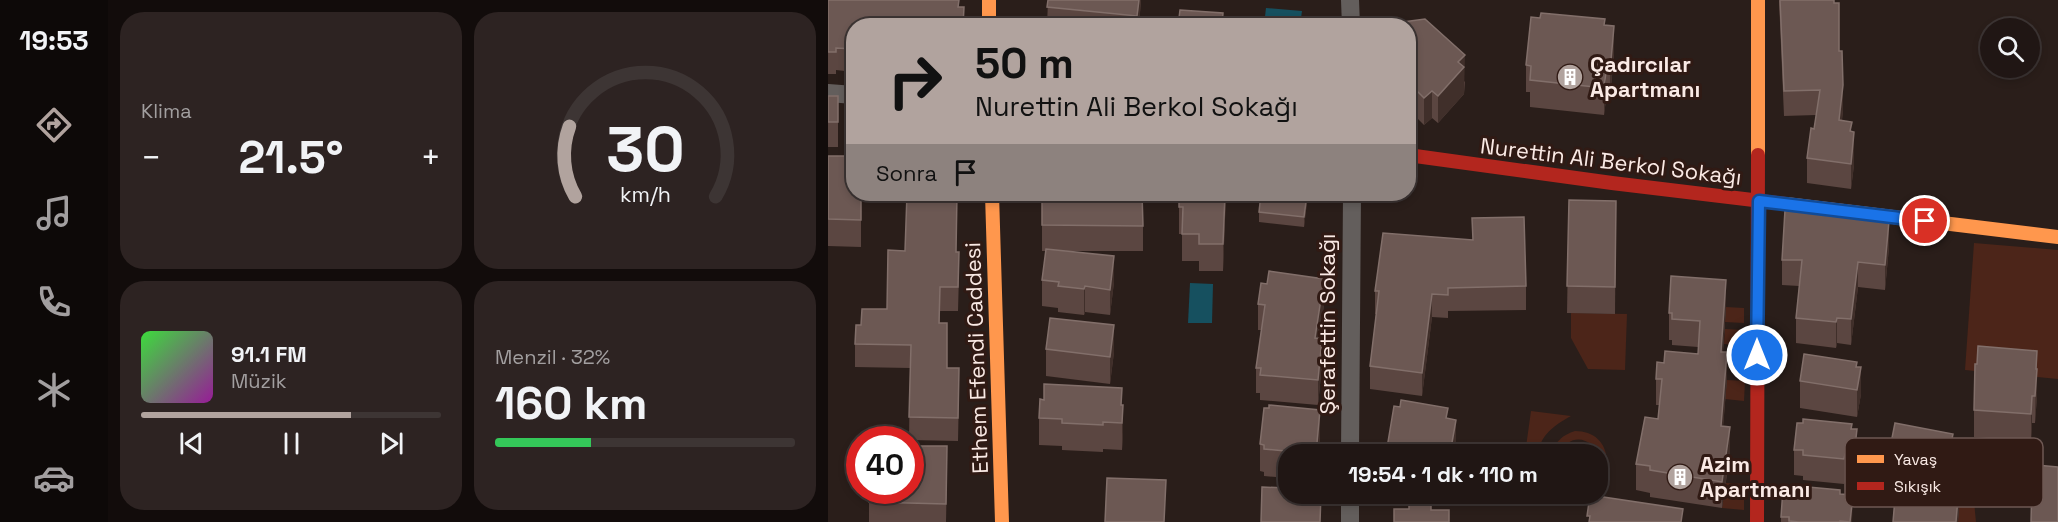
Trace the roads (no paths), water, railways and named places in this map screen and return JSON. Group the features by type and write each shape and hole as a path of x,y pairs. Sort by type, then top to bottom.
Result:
{"street":[{"path":"989,0 989,18"},
{"path":"1350,0 1351,18"},
{"path":"1757,522 1758,0"},
{"path":"828,93 846,94"},
{"name":"Nurettin Ali Berkol Sokağı","path":"1416,156 2058,237"},
{"name":"Ethem Efendi Caddesi","path":"992,201 1002,522"},
{"name":"Şerafettin Sokağı","path":"1350,444 1352,201"},
{"path":"1350,504 1350,522"}],"water":[{"path":"1266,8 1302,11 1301,18 1265,18"},
{"path":"1190,283 1213,284 1212,323 1188,323"}],"place":[{"name":"Çadırcılar Apartmanı","path":"1570,77"},
{"name":"Azim Apartmanı","path":"1680,477"}]}
